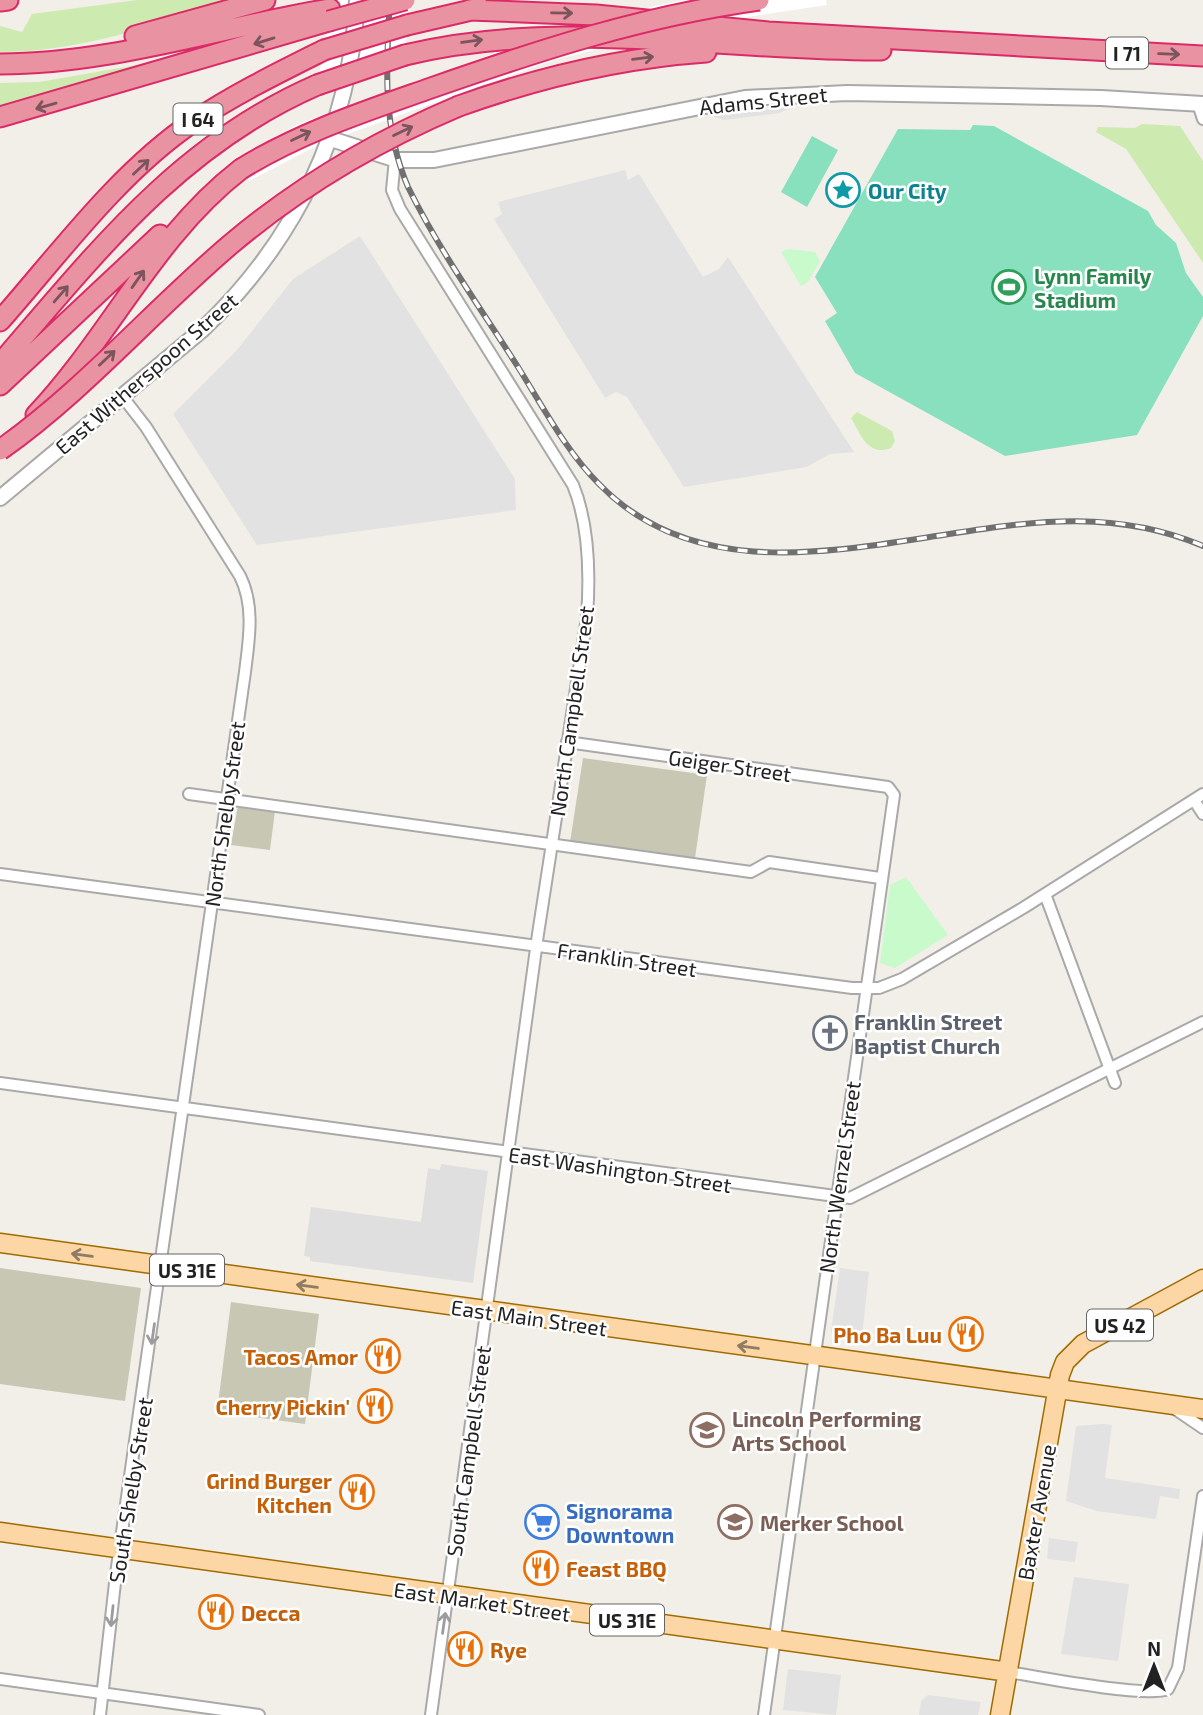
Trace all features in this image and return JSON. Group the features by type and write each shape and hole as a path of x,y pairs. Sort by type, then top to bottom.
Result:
{"highway":[{"path":"0,1 8,0"},
{"path":"0,59 30,57 112,42 265,0"},
{"path":"0,117 377,0"},
{"path":"0,64 43,64 405,0"},
{"name":"I 64","path":"0,321 92,215 182,132 268,77 324,50 362,36 515,0"},
{"path":"0,384 190,207 274,149 316,130 527,53 636,22 759,0"},
{"path":"469,10 596,15 768,32 1052,49"},
{"path":"0,364 108,240 166,180 239,126 317,85 405,55 462,43 530,37 652,38 838,50"},
{"path":"0,450 32,428 198,273 263,219 361,153 459,106 532,81 640,58 740,50 1052,49"},
{"name":"I 71","path":"1052,49 1203,55"},
{"path":"0,450 46,404 173,235 237,172"}],"main road":[{"name":"East Main Street","path":"0,1243 1057,1388"},
{"name":"US 42","path":"1057,1388 1065,1362 1083,1345 1203,1279"},
{"path":"1057,1388 1203,1409"},
{"name":"Baxter Avenue","path":"1000,1715 1057,1388"},
{"name":"East Market Street","path":"0,1532 1009,1672"}],"street":[{"name":"East Witherspoon Street","path":"0,498 203,329 257,271 298,211 331,139 348,74 357,0"},
{"name":"Adams Street","path":"331,139 395,159 419,161 746,98 847,93 1101,98 1200,104"},
{"path":"1200,104 1203,118"},
{"name":"North Campbell Street","path":"395,159 392,190 400,209 567,474 580,505 588,599 537,946 488,1311"},
{"name":"North Shelby Street","path":"122,396 152,437 247,590 249,639 160,1266"},
{"name":"Geiger Street","path":"567,742 888,787 891,790"},
{"name":"North Wenzel Street","path":"764,1715 816,1356 880,878 894,795 891,790"},
{"path":"189,794 751,872 769,862 880,878"},
{"path":"1199,797 1203,814"},
{"name":"Franklin Street","path":"0,874 866,989 879,988 902,979 1045,894 1199,797"},
{"path":"1045,894 1115,1083"},
{"name":"East Washington Street","path":"0,1083 850,1198 1203,1021"},
{"name":"South Shelby Street","path":"100,1715 160,1266"},
{"name":"South Campbell Street","path":"431,1715 488,1311"},
{"path":"1167,1404 1203,1428"},
{"name":"East Market Street","path":"1009,1672 1154,1691 1165,1691 1171,1686 1178,1668 1203,1496"},
{"path":"0,1679 259,1715"}],"shaded area":[{"path":"792,107 780,113 724,120 711,116"},
{"path":"625,170 628,180 639,174 703,277 719,269 728,257 854,452 830,454 807,467 684,487 627,397 616,392 605,398 494,219 502,214 498,202"},
{"path":"360,236 515,479 516,510 257,545 173,414 237,350 293,279"},
{"path":"583,758 707,775 695,858 570,842"},
{"path":"238,805 275,811 270,850 231,845"},
{"path":"441,1164 488,1171 473,1283 310,1261 310,1257 304,1256 311,1207 421,1222 428,1168 440,1170"},
{"path":"0,1268 141,1288 125,1401 0,1384"},
{"path":"840,1268 869,1272 862,1336 831,1332"},
{"path":"231,1302 319,1314 305,1424 217,1412"},
{"path":"1112,1425 1105,1478 1180,1489 1179,1499 1160,1496 1156,1519 1097,1511 1066,1501 1076,1426"},
{"path":"1049,1538 1078,1542 1075,1562 1047,1559"},
{"path":"1074,1577 1129,1584 1118,1661 1061,1654"},
{"path":"788,1669 841,1675 836,1715 783,1710"},
{"path":"928,1695 981,1702 978,1715 919,1715 921,1701"}],"green space":[{"path":"137,0 234,0 89,42 30,51 0,52 0,26 22,32 32,14"},
{"path":"154,62 136,70 0,107 0,83 39,82"},
{"path":"1142,124 1180,126 1203,161 1203,263 1126,149 1096,132 1098,127 1135,128"},
{"name":"Lynn Family Stadium","path":"973,125 994,126 1148,211 1156,225 1176,243 1186,273 1203,297 1203,316 1137,435 1005,456 855,373 825,321 837,313 815,277 898,129 970,130"},
{"path":"812,136 838,150 807,207 781,192"},
{"path":"787,249 815,252 820,261 808,282 801,286 781,252"},
{"path":"857,412 892,431 895,441 891,448 876,449 866,443 851,418"},
{"path":"906,877 948,935 895,968 880,963 890,885"}],"pier":[{"path":"330,0 408,0 405,64 315,96 327,33 348,25"},
{"path":"684,0 826,0 827,5 701,24 554,60 320,144 249,181 235,159 296,125 525,42 627,12"}],"railway":[{"path":"390,0 387,48 390,118 408,187 447,256 565,443 599,484 636,515 677,535 720,547 765,552 811,552 1014,525 1077,521 1140,527 1203,546"}],"place":[{"name":"Our City","path":"843,190"},
{"name":"Lynn Family Stadium","path":"1009,287"},
{"name":"Franklin Street Baptist Church","path":"830,1033"},
{"name":"Pho Ba Luu","path":"966,1334"},
{"name":"Tacos Amor","path":"383,1356"},
{"name":"Cherry Pickin'","path":"375,1406"},
{"name":"Lincoln Performing Arts School","path":"707,1430"},
{"name":"Grind Burger Kitchen","path":"357,1492"},
{"name":"Signorama Downtown","path":"542,1522"},
{"name":"Merker School","path":"735,1522"},
{"name":"Feast BBQ","path":"541,1568"},
{"name":"Decca","path":"216,1612"},
{"name":"Rye","path":"465,1649"}]}
